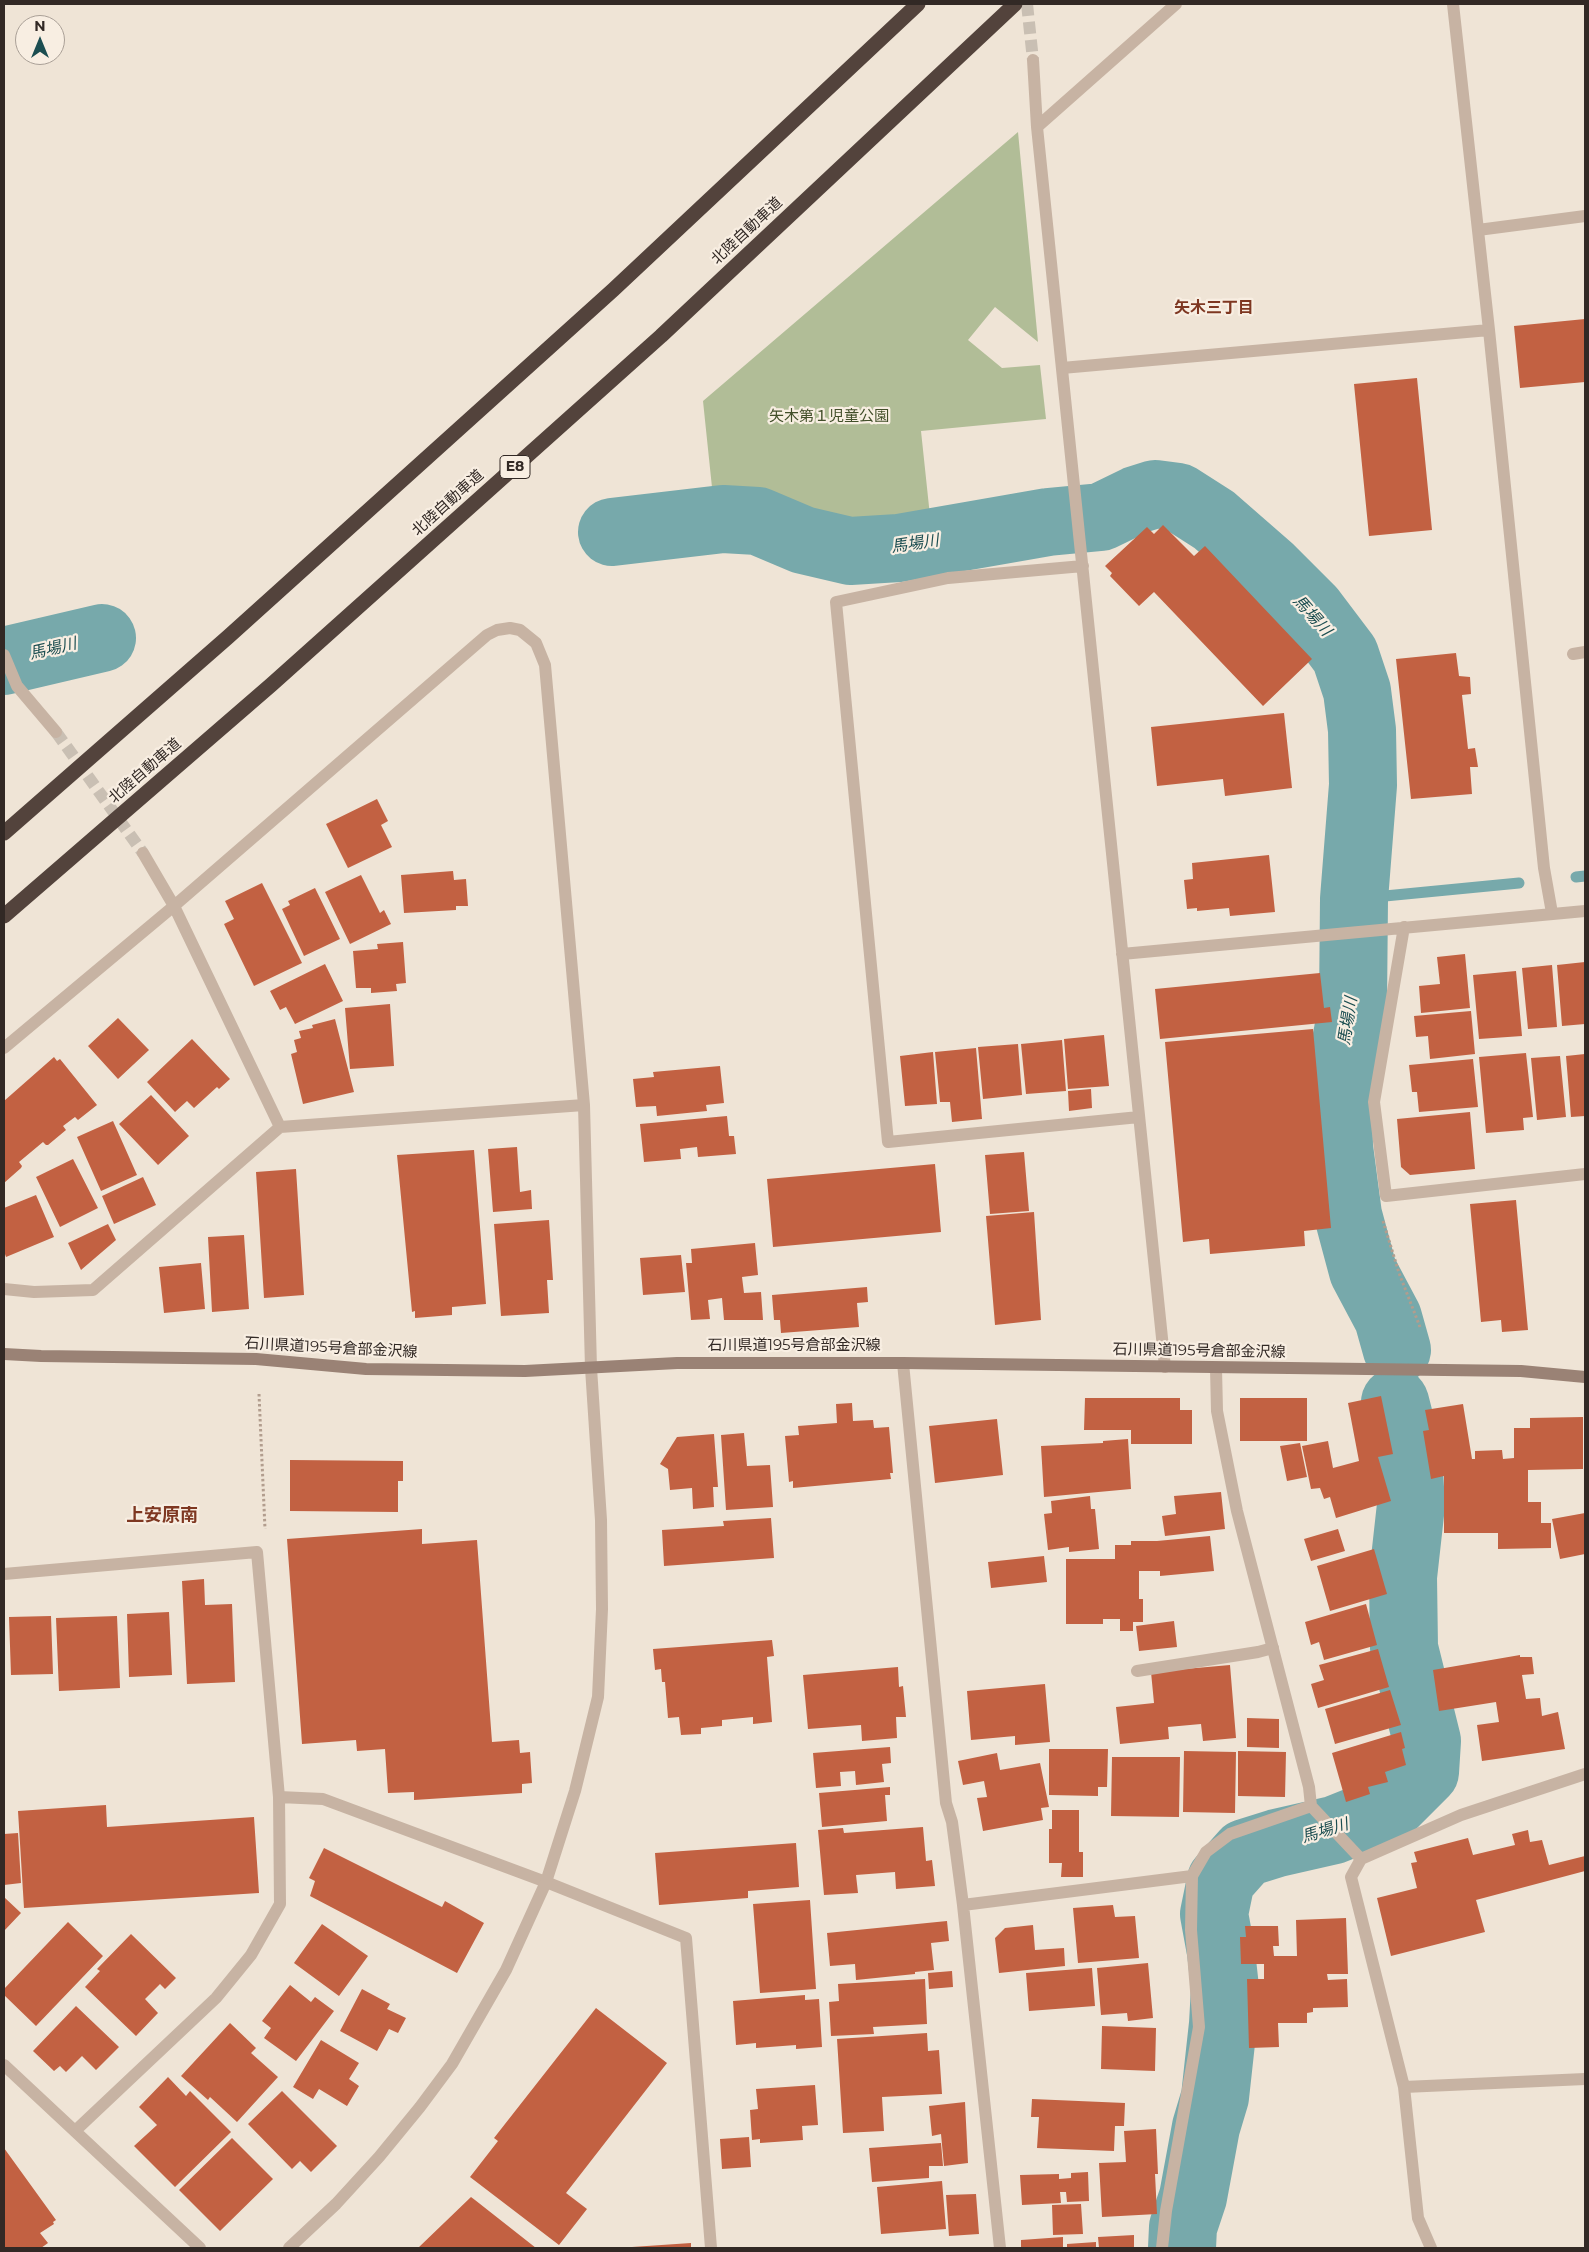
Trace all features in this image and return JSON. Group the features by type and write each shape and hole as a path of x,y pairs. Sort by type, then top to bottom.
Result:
{"highway":[{"path":"4,833 228,637 613,290 918,4"},
{"name":"北陸自動車道","path":"4,916 272,685 646,350 1015,4"}],"main road":[{"name":"石川県道195号倉部金沢線","path":"4,1354 256,1359 366,1369 525,1371 677,1363 903,1363 1521,1372 1585,1377"}],"street":[{"path":"1037,127 1176,4"},
{"path":"1453,4 1489,330 1544,868 1552,913"},
{"path":"1033,60 1037,127 1165,1367"},
{"path":"1478,230 1585,216"},
{"path":"1062,368 1489,330"},
{"path":"1083,566 948,578 836,602 888,1142 1139,1117"},
{"path":"4,1048 174,906 486,635 497,630 510,628 520,630 536,643 545,665 584,1105 591,1368 601,1520 602,1609 598,1697 575,1791 546,1882 506,1970 452,2064 420,2108 336,2204 289,2248"},
{"path":"4,655 17,686 56,732"},
{"path":"142,853 174,906 280,1127"},
{"path":"1122,954 1585,911"},
{"path":"1404,927 1374,1102 1386,1196 1585,1174"},
{"path":"4,1289 34,1292 93,1290 280,1127 584,1105"},
{"path":"903,1363 946,1804 952,1822 963,1905 1000,2248"},
{"path":"1216,1368 1217,1411 1237,1511 1314,1810 1361,1859"},
{"path":"4,1574 257,1552 278,1797 280,1904 251,1955 216,1998 75,2131"},
{"path":"1137,1671 1273,1648"},
{"path":"1431,2248 1418,2218 1404,2088 1351,1877 1361,1859 1461,1815 1585,1774"},
{"path":"278,1797 323,1799 546,1882 686,1938 711,2248"},
{"path":"1162,2248 1166,2211 1199,2027 1191,1930 1192,1876 1206,1852 1224,1838 1314,1810"},
{"path":"963,1905 1192,1876"},
{"path":"4,2065 200,2248"},
{"path":"1404,2088 1585,2079"}],"path":[{"path":"1386,1196 1381,1214 1399,1274 1420,1327"},
{"path":"257,1552 265,1536 259,1394"}],"green space":[{"name":"矢木第１児童公園","path":"1018,132 1038,342 995,307 968,340 1002,368 1040,365 1046,419 921,431 930,516 892,524 864,525 842,521 772,496 745,494 713,497 703,401"}],"building":[{"path":"1585,319 1585,382 1520,388 1514,326"},
{"path":"1417,378 1432,530 1369,536 1354,384"},
{"path":"1163,525 1194,556 1205,546 1312,659 1263,706 1154,592 1139,606 1110,576 1112,573 1105,566 1147,527 1154,534"},
{"path":"1456,653 1459,676 1470,677 1471,694 1462,695 1468,749 1475,748 1478,767 1470,767 1472,794 1411,799 1396,659"},
{"path":"1284,713 1292,788 1225,796 1223,779 1157,786 1151,727"},
{"path":"377,799 388,821 381,825 392,847 348,868 326,824"},
{"path":"1269,855 1275,912 1230,916 1229,908 1197,911 1197,908 1187,909 1184,880 1193,879 1192,863"},
{"path":"453,871 454,880 466,879 468,906 456,906 456,910 404,913 401,875"},
{"path":"361,875 380,913 384,910 391,924 350,944 325,892"},
{"path":"262,883 302,963 254,986 224,924 234,919 225,901"},
{"path":"315,888 340,939 304,956 282,909 290,905 288,901"},
{"path":"403,942 406,983 396,984 397,991 371,993 371,988 356,988 353,951 378,949 377,944"},
{"path":"1465,954 1470,1008 1421,1013 1419,986 1440,984 1437,957"},
{"path":"1585,962 1585,1024 1562,1026 1557,965"},
{"path":"325,964 343,1001 295,1024 286,1007 280,1010 270,991"},
{"path":"1552,965 1557,1027 1528,1029 1522,968"},
{"path":"1516,971 1522,1036 1479,1039 1473,975"},
{"path":"1320,973 1324,1008 1330,1007 1332,1022 1160,1039 1155,989"},
{"path":"390,1004 394,1066 350,1069 345,1008"},
{"path":"1471,1011 1475,1054 1430,1059 1428,1036 1416,1037 1414,1016"},
{"path":"118,1018 149,1050 118,1079 88,1046"},
{"path":"335,1019 354,1092 303,1104 291,1054 297,1052 294,1040 301,1038 299,1031 313,1028 312,1025"},
{"path":"1313,1029 1331,1228 1304,1231 1305,1246 1210,1254 1209,1239 1183,1242 1165,1042"},
{"path":"1104,1035 1109,1086 1068,1089 1064,1039"},
{"path":"192,1039 230,1079 219,1089 217,1087 194,1108 187,1101 175,1112 147,1082"},
{"path":"1062,1040 1066,1091 1026,1094 1021,1044"},
{"path":"1018,1044 1022,1095 983,1099 978,1047"},
{"path":"976,1048 982,1119 952,1122 950,1102 940,1102 935,1052"},
{"path":"933,1052 937,1104 905,1106 900,1056"},
{"path":"1526,1053 1533,1117 1523,1118 1524,1130 1486,1133 1479,1057"},
{"path":"1585,1054 1585,1116 1571,1117 1566,1056"},
{"path":"1560,1056 1566,1117 1537,1120 1531,1058"},
{"path":"54,1057 57,1061 60,1059 97,1105 78,1120 75,1117 63,1126 66,1130 48,1145 43,1142 19,1162 22,1166 21,1168 4,1183 4,1101"},
{"path":"1473,1059 1478,1107 1419,1112 1417,1092 1412,1092 1409,1065"},
{"path":"720,1066 724,1103 706,1105 707,1111 657,1116 656,1106 636,1107 633,1079 654,1077 653,1072"},
{"path":"1091,1089 1092,1108 1069,1111 1068,1091"},
{"path":"151,1095 189,1136 158,1165 119,1124"},
{"path":"1470,1112 1475,1169 1410,1175 1401,1167 1397,1119"},
{"path":"727,1116 729,1136 734,1136 736,1154 698,1157 697,1147 680,1149 681,1159 644,1162 640,1124"},
{"path":"113,1121 137,1175 101,1191 77,1137"},
{"path":"517,1147 520,1192 531,1190 532,1209 493,1212 488,1149"},
{"path":"474,1150 486,1304 452,1307 452,1315 415,1318 415,1311 412,1312 397,1155"},
{"path":"1024,1152 1029,1211 990,1214 985,1155"},
{"path":"73,1159 98,1208 60,1227 36,1177"},
{"path":"935,1164 941,1232 773,1247 767,1179"},
{"path":"296,1169 304,1295 264,1298 256,1172"},
{"path":"143,1177 156,1205 114,1224 102,1196"},
{"path":"36,1195 54,1237 6,1257 4,1251 4,1208"},
{"path":"1516,1200 1528,1330 1502,1332 1501,1320 1481,1322 1470,1204"},
{"path":"1034,1212 1041,1320 995,1325 986,1216"},
{"path":"549,1220 553,1280 547,1280 549,1313 501,1316 494,1224"},
{"path":"108,1224 116,1240 81,1270 68,1243"},
{"path":"244,1235 249,1309 212,1312 208,1237"},
{"path":"755,1243 758,1275 742,1277 744,1293 761,1292 763,1320 724,1320 722,1298 708,1300 710,1319 691,1320 686,1263 692,1263 691,1249"},
{"path":"681,1255 685,1292 643,1295 640,1258"},
{"path":"201,1263 205,1309 164,1313 159,1267"},
{"path":"867,1287 868,1302 857,1303 859,1327 781,1333 780,1320 774,1320 772,1295"},
{"path":"1381,1396 1393,1454 1378,1457 1391,1501 1336,1518 1330,1497 1324,1499 1320,1488 1311,1489 1302,1446 1328,1441 1333,1468 1359,1461 1348,1403"},
{"path":"1085,1398 1180,1398 1180,1410 1192,1410 1192,1444 1131,1444 1131,1430 1084,1430"},
{"path":"1240,1398 1307,1398 1307,1441 1240,1441"},
{"path":"852,1403 853,1421 873,1420 874,1428 889,1427 893,1473 890,1473 891,1479 793,1488 793,1481 789,1482 785,1436 799,1435 798,1426 837,1423 836,1404"},
{"path":"1463,1404 1472,1459 1475,1459 1475,1451 1502,1450 1503,1459 1514,1458 1514,1428 1530,1428 1530,1418 1583,1417 1583,1469 1528,1470 1528,1502 1541,1502 1541,1523 1551,1523 1551,1548 1498,1549 1498,1533 1444,1533 1444,1476 1431,1479 1423,1431 1429,1430 1425,1410"},
{"path":"997,1419 1003,1475 935,1483 929,1426"},
{"path":"744,1433 747,1466 770,1465 773,1507 726,1510 721,1435"},
{"path":"714,1434 718,1487 713,1487 714,1507 693,1509 692,1488 670,1490 668,1469 660,1464 677,1437"},
{"path":"1128,1439 1131,1489 1044,1497 1041,1446 1103,1443 1103,1441"},
{"path":"1300,1443 1307,1477 1287,1481 1280,1446"},
{"path":"290,1460 403,1461 403,1481 398,1481 398,1512 290,1511"},
{"path":"1221,1492 1225,1529 1165,1536 1162,1516 1176,1514 1174,1496"},
{"path":"1090,1496 1091,1509 1095,1509 1099,1549 1069,1552 1069,1547 1048,1550 1044,1514 1052,1513 1051,1501"},
{"path":"1585,1513 1585,1554 1560,1559 1552,1519"},
{"path":"771,1518 774,1558 664,1566 662,1530 724,1526 723,1521"},
{"path":"422,1529 422,1544 477,1540 492,1742 519,1740 520,1753 530,1752 532,1783 522,1784 522,1793 414,1800 414,1792 388,1793 385,1749 357,1751 356,1740 302,1744 287,1539"},
{"path":"1338,1529 1345,1551 1311,1561 1304,1539"},
{"path":"1210,1536 1214,1571 1160,1576 1160,1571 1139,1571 1139,1599 1143,1599 1143,1622 1133,1622 1133,1631 1120,1631 1120,1619 1103,1619 1103,1624 1066,1624 1066,1559 1115,1559 1115,1545 1131,1545 1131,1541 1157,1541"},
{"path":"1374,1549 1387,1594 1330,1611 1317,1566"},
{"path":"1044,1556 1047,1582 991,1588 988,1562"},
{"path":"204,1579 205,1605 232,1604 235,1682 187,1684 182,1581"},
{"path":"1366,1604 1377,1645 1324,1660 1319,1642 1311,1645 1305,1622"},
{"path":"169,1612 172,1675 129,1677 127,1614"},
{"path":"51,1616 53,1674 11,1675 9,1617"},
{"path":"117,1616 120,1688 59,1691 56,1618"},
{"path":"1174,1621 1177,1647 1139,1651 1136,1626"},
{"path":"772,1640 774,1656 767,1657 772,1722 753,1724 753,1717 722,1720 722,1726 701,1728 701,1734 681,1735 679,1717 668,1718 665,1682 662,1682 661,1669 655,1670 653,1649"},
{"path":"1378,1649 1389,1687 1318,1708 1311,1684 1324,1680 1319,1665"},
{"path":"1520,1655 1520,1657 1532,1657 1534,1674 1522,1675 1526,1699 1540,1698 1542,1716 1558,1712 1565,1749 1482,1761 1477,1725 1499,1722 1496,1702 1439,1711 1433,1670"},
{"path":"1230,1665 1236,1738 1203,1741 1201,1724 1168,1727 1169,1739 1120,1744 1116,1707 1154,1703 1151,1672"},
{"path":"898,1667 899,1687 903,1686 906,1717 896,1717 897,1738 862,1741 861,1725 808,1729 803,1675"},
{"path":"1045,1684 1050,1742 1015,1745 1015,1736 971,1740 967,1691"},
{"path":"1390,1690 1401,1725 1335,1744 1325,1709"},
{"path":"1247,1718 1279,1719 1279,1748 1247,1747"},
{"path":"1401,1732 1405,1748 1402,1749 1406,1765 1385,1772 1388,1782 1368,1787 1370,1794 1346,1802 1332,1753"},
{"path":"890,1747 891,1763 882,1764 884,1782 856,1785 855,1771 840,1772 841,1786 816,1788 813,1753"},
{"path":"1049,1749 1108,1749 1107,1787 1098,1787 1098,1796 1049,1795"},
{"path":"1184,1751 1236,1752 1235,1813 1183,1812"},
{"path":"1238,1751 1286,1752 1285,1797 1238,1796"},
{"path":"997,1753 1000,1770 1040,1763 1049,1807 1041,1808 1043,1820 983,1831 977,1798 987,1797 984,1781 963,1785 958,1761"},
{"path":"1112,1757 1180,1757 1179,1817 1111,1816"},
{"path":"890,1787 890,1795 885,1795 887,1821 822,1827 819,1793"},
{"path":"106,1805 107,1827 254,1817 259,1893 24,1908 18,1811"},
{"path":"1052,1810 1079,1810 1079,1852 1083,1852 1083,1877 1061,1877 1062,1863 1049,1863 1049,1829 1052,1829"},
{"path":"923,1827 926,1861 932,1860 935,1886 896,1889 895,1872 856,1875 858,1893 824,1895 818,1830 843,1828 844,1833"},
{"path":"1528,1830 1530,1842 1542,1840 1549,1865 1585,1856 1585,1871 1476,1900 1485,1932 1391,1956 1377,1898 1417,1888 1411,1863 1417,1862 1414,1852 1468,1838 1473,1855 1515,1845 1512,1834"},
{"path":"18,1833 21,1883 4,1885 4,1834"},
{"path":"796,1843 799,1887 748,1891 748,1898 659,1905 655,1853"},
{"path":"324,1848 442,1907 445,1901 484,1923 457,1973 310,1896 315,1881 309,1878"},
{"path":"4,1897 21,1913 4,1931"},
{"path":"810,1900 816,1989 760,1993 753,1904"},
{"path":"1113,1905 1115,1917 1135,1916 1139,1958 1078,1963 1073,1908"},
{"path":"1346,1918 1348,1974 1327,1974 1328,1980 1347,1979 1348,2007 1313,2008 1313,2012 1307,2013 1307,2023 1278,2023 1279,2047 1249,2048 1247,1979 1264,1979 1264,1964 1241,1964 1240,1937 1246,1937 1245,1926 1278,1926 1279,1946 1273,1946 1274,1956 1297,1956 1296,1920"},
{"path":"947,1921 949,1941 931,1943 934,1970 915,1972 915,1974 856,1980 855,1964 830,1966 827,1933"},
{"path":"68,1922 103,1956 36,2026 4,1995 4,1989"},
{"path":"322,1924 368,1956 339,1996 294,1963"},
{"path":"1033,1925 1035,1950 1064,1948 1065,1966 999,1973 995,1938 1005,1928"},
{"path":"131,1934 176,1978 165,1989 160,1984 145,1999 158,2013 136,2036 85,1987 100,1971 97,1969"},
{"path":"1148,1963 1153,2018 1128,2021 1127,2013 1101,2015 1097,1968"},
{"path":"1092,1968 1095,2006 1029,2011 1026,1973"},
{"path":"952,1971 953,1987 929,1989 928,1973"},
{"path":"925,1979 927,2024 873,2027 874,2034 831,2036 829,2002 839,2001 838,1984"},
{"path":"290,1985 311,2002 315,1997 334,2011 296,2061 264,2038 271,2028 262,2021"},
{"path":"362,1989 390,2004 387,2009 406,2018 398,2033 389,2029 377,2051 340,2031"},
{"path":"805,1995 805,2000 819,1999 822,2047 796,2049 796,2045 756,2048 756,2043 736,2045 733,2001"},
{"path":"76,2006 119,2047 96,2070 82,2056 66,2072 60,2066 54,2071 33,2051"},
{"path":"596,2008 667,2063 566,2193 587,2209 559,2245 470,2177 498,2141 494,2138"},
{"path":"230,2023 256,2048 251,2053 278,2077 237,2122 210,2097 208,2100 181,2076"},
{"path":"1102,2026 1156,2028 1155,2071 1101,2069"},
{"path":"927,2033 928,2051 939,2050 942,2094 882,2097 884,2131 843,2133 837,2039"},
{"path":"321,2040 359,2063 349,2079 359,2086 347,2106 319,2089 313,2099 293,2087"},
{"path":"168,2077 186,2096 190,2091 231,2132 175,2187 134,2146 157,2125 139,2107"},
{"path":"815,2085 818,2125 802,2126 803,2140 760,2143 760,2139 752,2140 750,2110 758,2109 756,2089"},
{"path":"282,2091 337,2146 311,2172 300,2161 292,2169 248,2124"},
{"path":"1032,2099 1125,2103 1124,2126 1115,2126 1114,2151 1037,2148 1039,2117 1031,2117"},
{"path":"965,2102 968,2163 944,2166 941,2134 932,2136 929,2106"},
{"path":"1156,2129 1158,2174 1155,2174 1157,2214 1102,2217 1099,2163 1126,2162 1124,2131"},
{"path":"749,2137 751,2167 722,2169 720,2139"},
{"path":"232,2138 273,2179 220,2231 179,2190"},
{"path":"941,2143 943,2166 929,2166 929,2178 872,2182 869,2148"},
{"path":"4,2148 56,2220 53,2222 54,2224 40,2233 48,2243 41,2248 4,2248"},
{"path":"1088,2172 1089,2201 1067,2202 1066,2192 1060,2192 1061,2203 1022,2205 1020,2175 1059,2174 1059,2179 1071,2178 1071,2173"},
{"path":"942,2181 946,2229 881,2234 877,2187"},
{"path":"976,2194 979,2234 949,2236 946,2195"},
{"path":"471,2197 475,2200 536,2248 418,2248"},
{"path":"1081,2204 1083,2234 1053,2235 1052,2205"},
{"path":"1134,2235 1134,2248 1099,2248 1098,2237"},
{"path":"1063,2237 1063,2248 1021,2248 1021,2240"},
{"path":"1096,2242 1096,2248 1067,2248 1067,2244"},
{"path":"691,2243 691,2248 632,2248 632,2247"}],"waterway":[{"name":"馬場川","path":"612,532 723,519 758,521 803,540 850,551 899,548 1048,522 1101,517 1136,500 1155,494 1178,497 1214,520 1269,568 1311,610 1345,655 1357,691 1362,730 1363,785 1354,899 1353,1005 1338,1083 1339,1147 1348,1215 1363,1271 1388,1318 1397,1350"},
{"name":"馬場川","path":"4,661 102,638"},
{"path":"1576,877 1585,876"},
{"path":"1354,899 1519,883"},
{"name":"馬場川","path":"1182,2248 1183,2227 1193,2197 1206,2127 1215,2097 1223,2024 1225,1988 1214,1914 1221,1880 1245,1853 1277,1843 1334,1830 1389,1808 1425,1772 1427,1741 1404,1648 1403,1577 1411,1505 1408,1453 1395,1402"}],"tunnel":[{"path":"1027,4 1033,60"},
{"path":"56,732 143,853"}],"district":[{"name":"矢木三丁目","path":"1214,308"},
{"name":"上安原南","path":"162,1516"}]}
